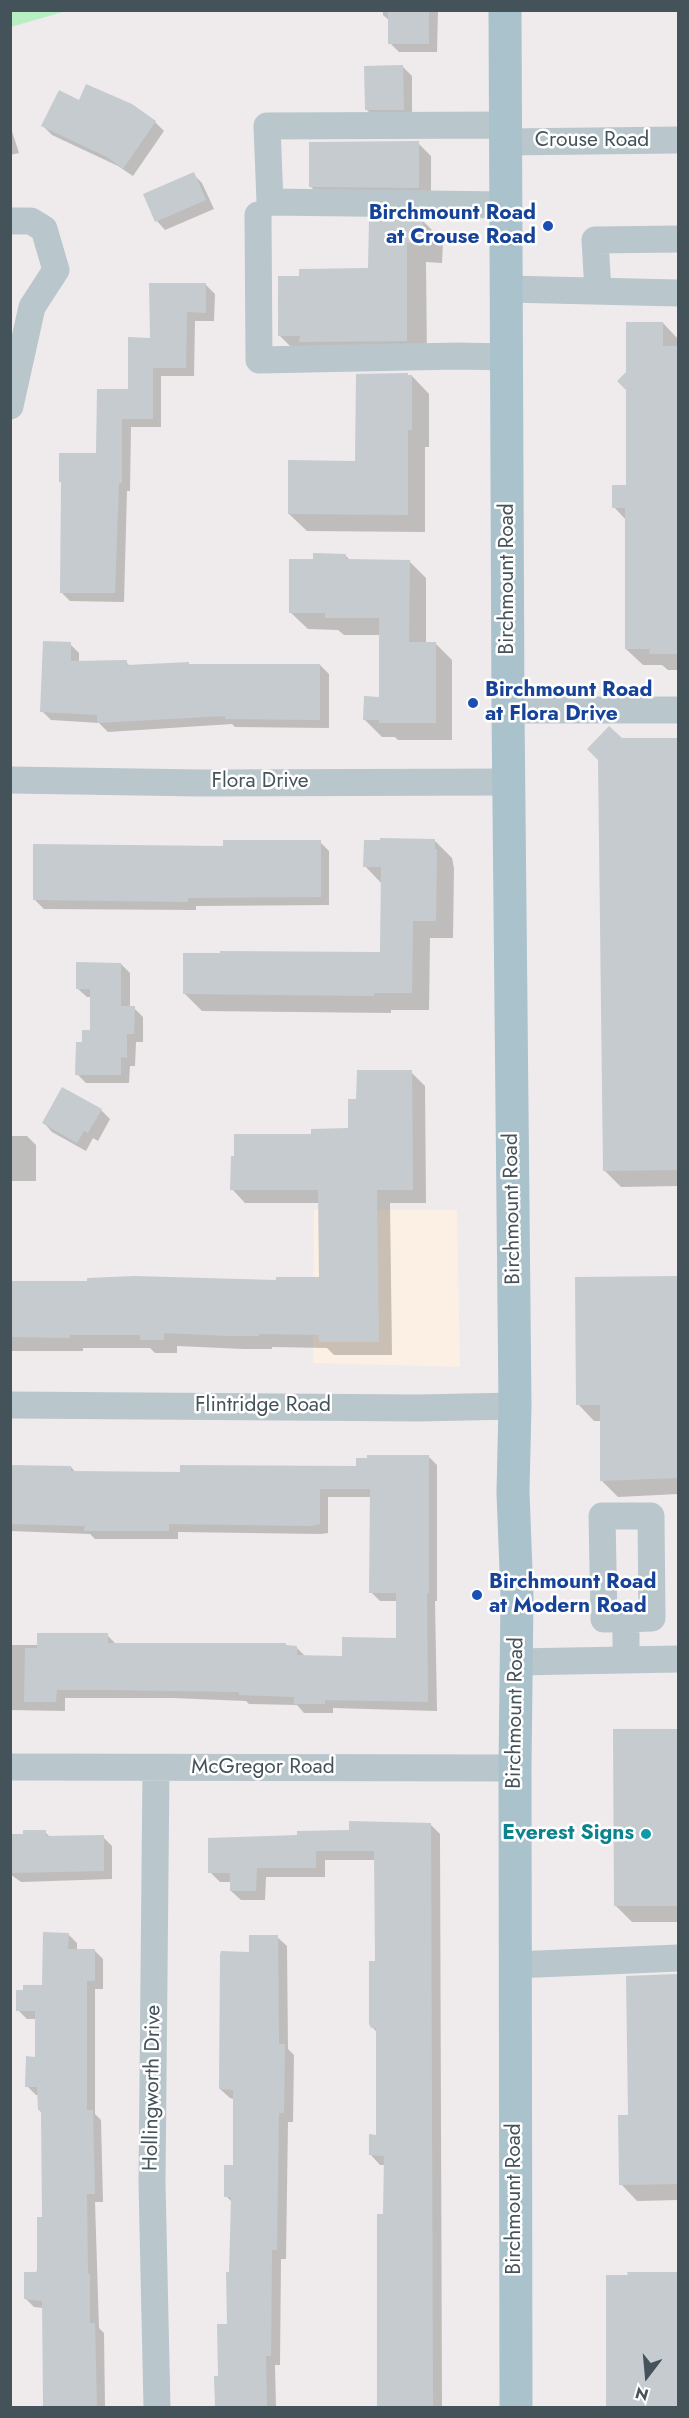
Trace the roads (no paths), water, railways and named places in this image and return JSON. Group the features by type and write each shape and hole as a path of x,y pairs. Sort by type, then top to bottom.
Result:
{"main road":[{"name":"Birchmount Road","path":"505,10 508,710 515,1406 513,1492 516,1662 514,1768 516,2408"}],"street":[{"name":"Crouse Road","path":"507,205 270,202 267,126 678,140"},
{"path":"258,215 259,360 507,357"},
{"path":"10,222 31,221 44,229 56,270 32,307 10,406"},
{"path":"598,291 596,240 678,239"},
{"path":"507,289 678,293"},
{"path":"508,710 678,710"},
{"name":"Flora Drive","path":"10,780 201,783 510,782"},
{"name":"Flintridge Road","path":"10,1405 406,1408 515,1406"},
{"path":"626,1618 626,1660"},
{"path":"516,1662 678,1659"},
{"name":"McGregor Road","path":"10,1767 514,1768"},
{"name":"Hollingworth Drive","path":"156,1768 152,2184 157,2408"},
{"path":"515,1965 678,1958"}],"place":[{"name":"Birchmount Road at Crouse Road","path":"548,226"},
{"name":"Birchmount Road at Flora Drive","path":"473,703"},
{"name":"Birchmount Road at Modern Road","path":"477,1595"},
{"name":"Everest Signs","path":"646,1834"}]}
